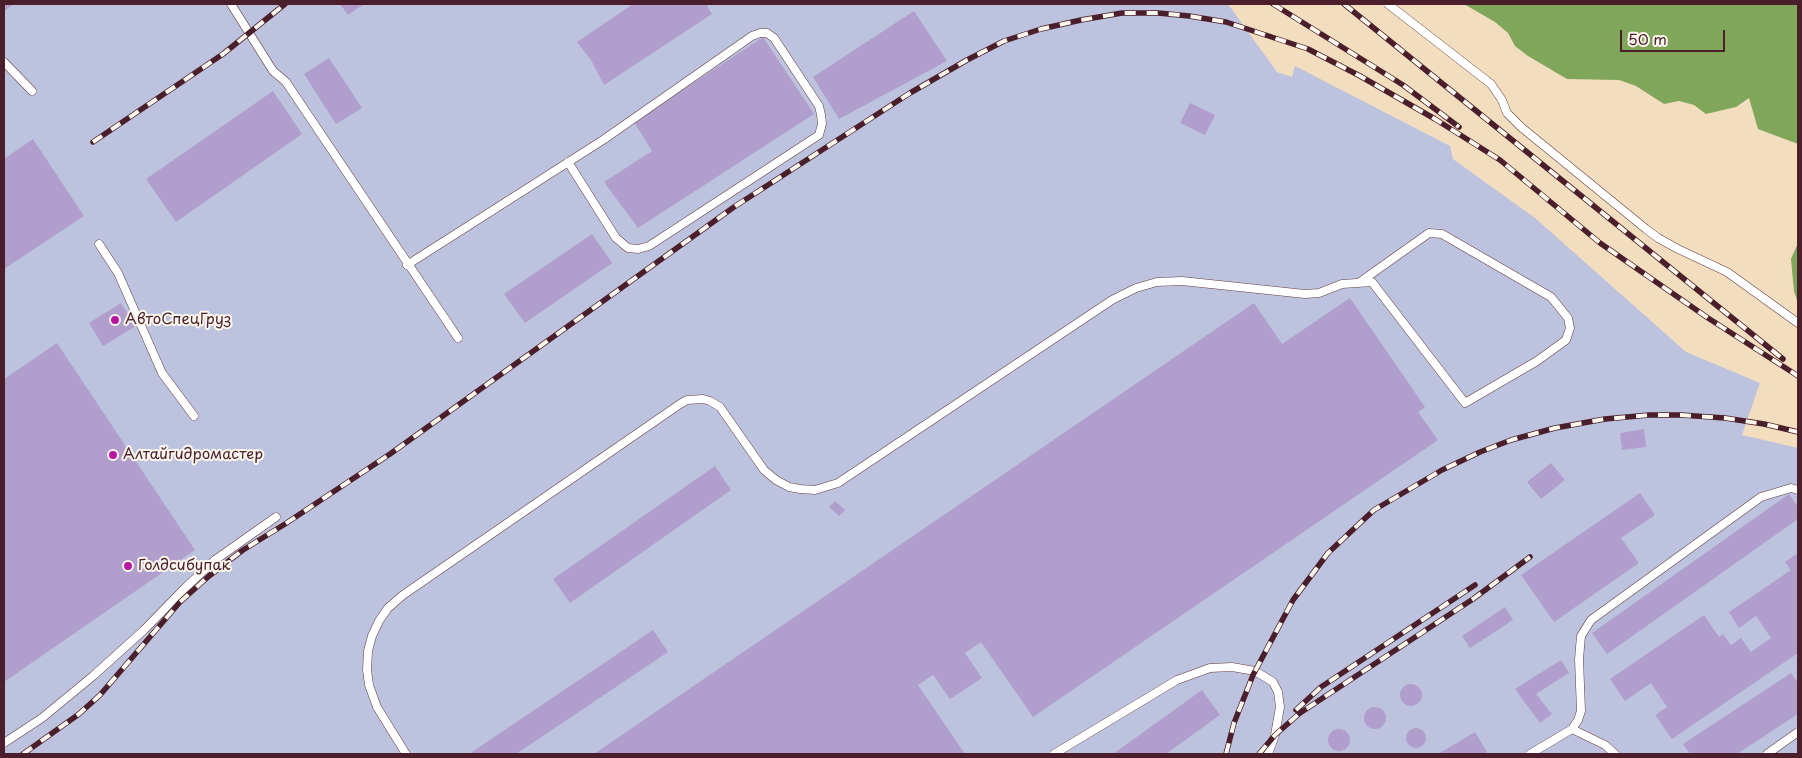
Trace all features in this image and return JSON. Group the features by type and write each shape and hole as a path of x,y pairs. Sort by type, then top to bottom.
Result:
{"lane":[{"path":"231,4 273,70 286,82 407,265 458,338"},
{"path":"1388,4 1491,84 1502,100 1507,113 1521,128 1646,229 1678,249 1727,272 1798,323"},
{"path":"407,265 568,162 603,140 752,36 760,33 767,33 774,38 819,106 821,115 822,124 819,135 649,246 638,249 628,248 616,238 568,162"},
{"path":"4,62 32,91"},
{"path":"406,754 377,707 369,685 367,670 368,651 372,636 388,608 402,594 680,404 696,399 715,403 725,412 764,470 776,480 800,489 815,490 838,484 1112,300 1136,288 1157,282 1182,281 1305,294 1320,293 1342,284 1372,282 1465,403 1538,361 1566,340 1570,328 1568,318 1551,297 1442,234 1429,233 1360,282"},
{"path":"99,244 118,273 162,373 194,416"},
{"path":"1530,754 1572,729 1582,711 1579,659 1581,636 1591,620 1761,497 1791,488 1798,490"},
{"path":"4,743 42,718 93,676 144,630 215,560 276,517"},
{"path":"1054,754 1177,680 1210,668 1232,667 1256,671 1272,682 1278,692 1280,707 1275,735 1268,754"},
{"path":"1572,729 1605,745 1615,754"},
{"path":"1767,754 1798,732"}],"shaded area":[{"path":"4,4 1228,4 1277,72 1292,77 1295,66 1450,146 1453,159 1535,218 1686,352 1760,383 1742,435 1798,448 1798,754 4,754"}],"green space":[{"path":"1464,4 1798,4 1798,144 1758,129 1749,98 1736,107 1706,114 1694,105 1679,101 1664,104 1636,86 1619,80 1567,79 1528,56 1515,46 1508,33 1495,22"},
{"path":"1798,243 1798,303 1794,291 1791,259"}],"building":[{"path":"4,4 14,4 4,11"},
{"path":"340,4 364,4 348,15"},
{"path":"633,4 706,4 712,14 604,85 591,60 577,42"},
{"path":"914,11 947,61 839,119 813,77"},
{"path":"763,37 814,114 638,228 604,182 652,151 634,122"},
{"path":"329,58 362,108 336,124 304,74"},
{"path":"273,91 302,134 176,222 146,179"},
{"path":"1190,103 1215,115 1205,135 1180,123"},
{"path":"33,139 84,216 4,269 4,159"},
{"path":"592,234 612,263 525,323 504,294"},
{"path":"1350,298 1425,407 1418,412 1438,440 1033,717 981,642 965,653 982,678 950,699 933,675 918,685 965,754 594,754 1254,303 1282,344"},
{"path":"121,303 136,326 103,346 89,323"},
{"path":"57,343 195,550 4,682 4,379"},
{"path":"1644,429 1646,447 1622,450 1620,433"},
{"path":"1551,463 1565,480 1541,499 1527,482"},
{"path":"715,466 731,490 570,603 553,579"},
{"path":"1640,493 1655,515 1621,538 1639,563 1554,622 1521,575"},
{"path":"1789,494 1798,507 1798,519 1607,654 1592,633"},
{"path":"835,501 845,510 839,516 829,507"},
{"path":"1798,553 1798,653 1672,739 1655,715 1667,707 1651,683 1625,701 1610,679 1704,615 1719,637 1723,634 1731,645 1741,638 1751,652 1771,638 1756,616 1739,628 1729,612 1791,570 1785,562"},
{"path":"1505,607 1513,620 1470,648 1462,636"},
{"path":"653,630 668,652 516,754 469,754"},
{"path":"1561,660 1569,673 1536,694 1552,714 1540,723 1515,689"},
{"path":"1791,673 1798,683 1798,714 1737,754 1690,754 1683,744"},
{"path":"1411,684 1419,687 1422,695 1419,703 1411,706 1403,703 1400,695 1403,687"},
{"path":"1202,690 1220,715 1166,754 1113,754"},
{"path":"1375,707 1383,710 1386,718 1383,726 1375,729 1367,726 1364,718 1367,710"},
{"path":"1416,728 1423,731 1426,738 1423,745 1416,748 1409,745 1406,738 1409,731"},
{"path":"1339,729 1347,732 1350,740 1347,748 1339,751 1331,748 1328,740 1331,732"},
{"path":"1475,732 1487,752 1483,754 1438,754"}],"railway":[{"path":"93,142 223,54 285,4"},
{"path":"1273,4 1403,85 1459,127"},
{"path":"1344,4 1783,359"},
{"path":"23,754 79,714 100,695 180,602 209,576 243,550 390,454 734,207 910,93 967,60 1004,41 1041,29 1081,20 1122,13 1158,13 1189,16 1226,22 1308,49 1435,119 1500,160 1600,243 1708,318 1798,376"},
{"path":"1226,754 1234,723 1253,675 1293,600 1328,553 1374,510 1442,470 1511,440 1555,428 1605,419 1649,415 1681,415 1725,418 1798,432"},
{"path":"1259,754 1275,735 1300,713 1473,599 1530,557"},
{"path":"1296,710 1321,687 1475,585"}],"place":[{"name":"АвтоСпецГруз","path":"115,320"},
{"name":"Алтайгидромастер","path":"113,455"},
{"name":"Голдcибупак","path":"128,566"}]}
